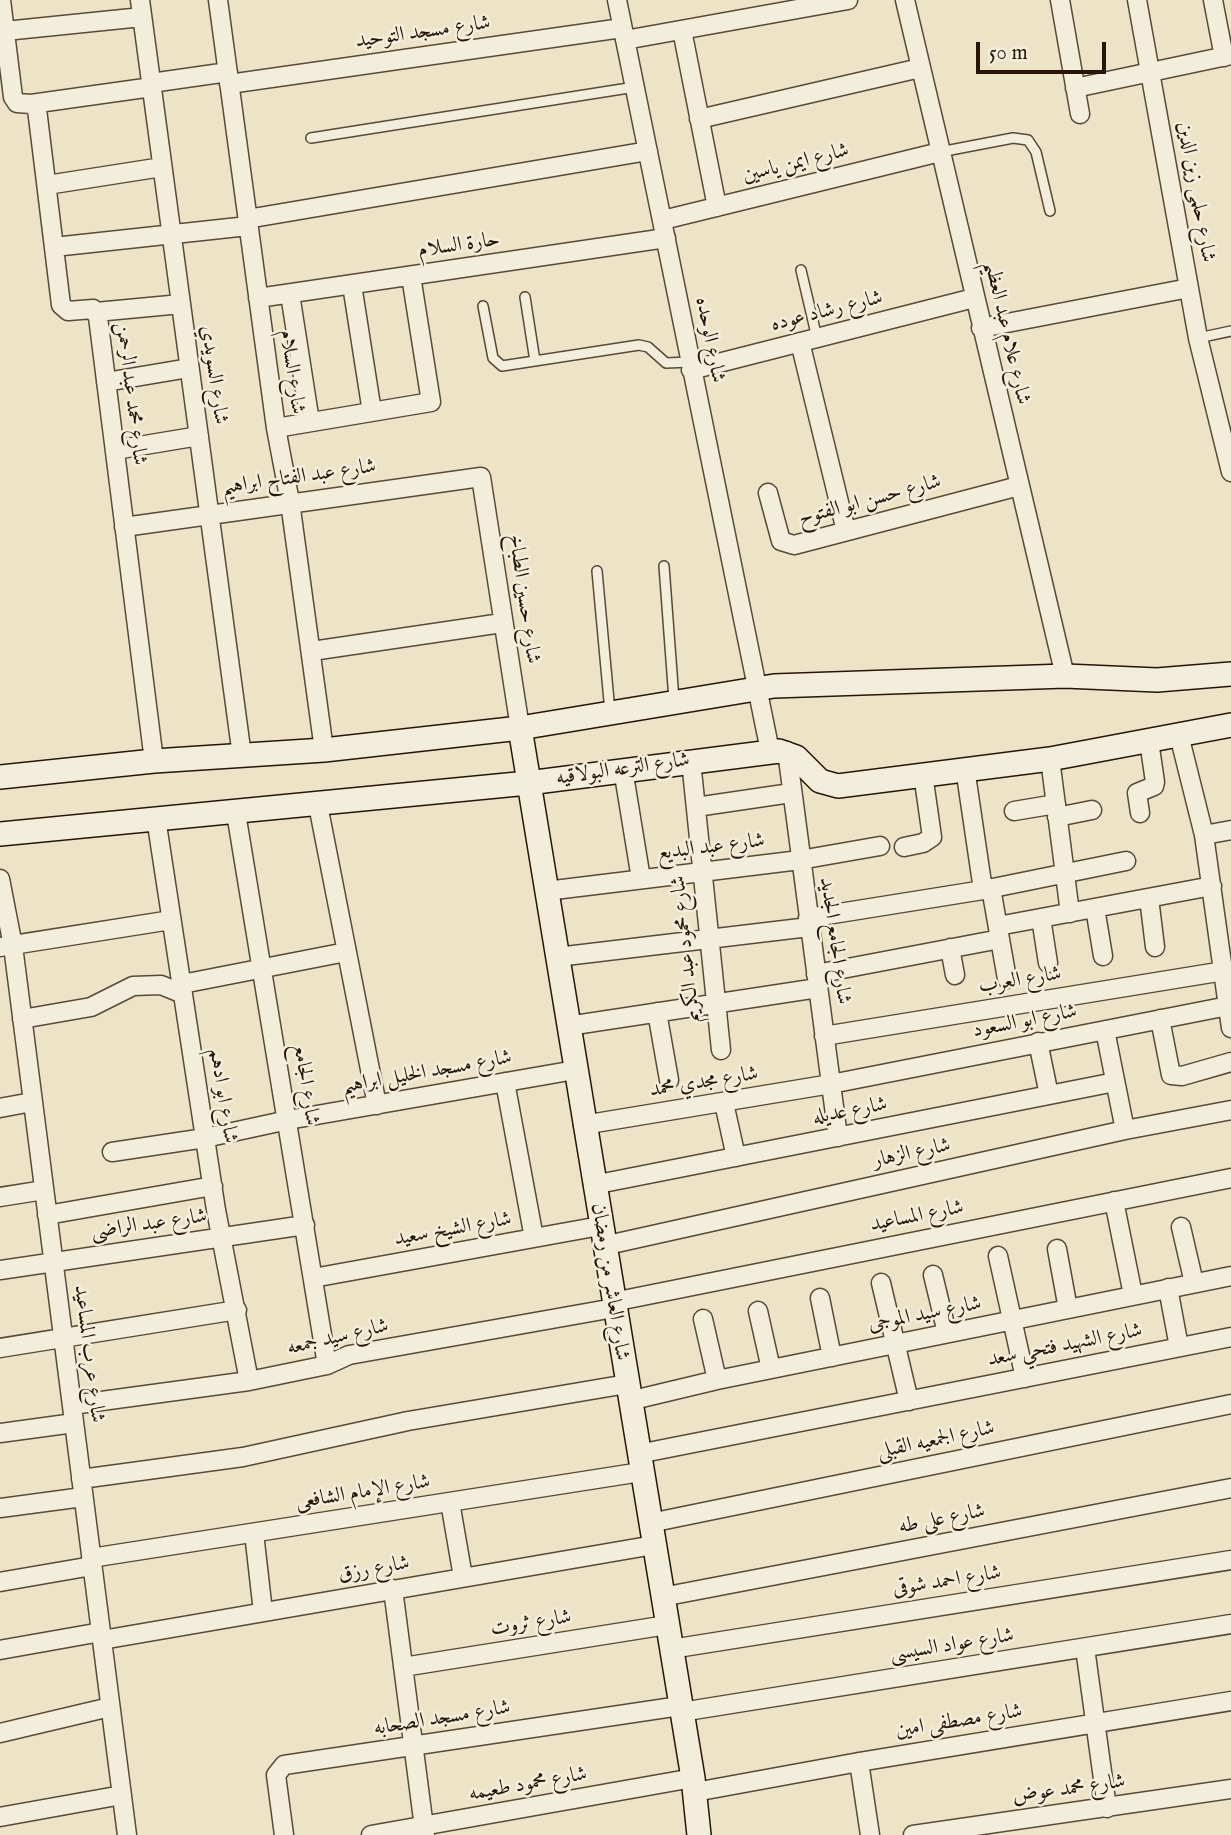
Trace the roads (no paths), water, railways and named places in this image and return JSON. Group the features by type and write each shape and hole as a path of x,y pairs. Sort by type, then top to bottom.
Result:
{"street":[{"name":"شارع محمد عبد الرحمن","path":"1,0 15,100 20,104 31,104 37,109 64,309 71,312 88,308 96,312 154,761"},
{"name":"شارع السلام","path":"218,0 276,428 290,502 324,750"},
{"name":"شارع الوحده","path":"617,0 690,366 759,689 779,751"},
{"name":"شارع مسجد التوحيد","path":"31,104 151,85 682,30 848,0"},
{"name":"شارع علام عبد العظيم","path":"905,0 1065,676"},
{"path":"1060,0 1080,114"},
{"name":"شارع حلمى زين الدين","path":"1137,0 1198,338 1231,472"},
{"path":"1075,88 1227,56 1213,0"},
{"path":"5,31 141,9"},
{"name":"شارع السويدي","path":"141,9 242,756"},
{"path":"682,30 717,207"},
{"path":"699,119 920,68"},
{"path":"54,247 172,235 648,151"},
{"name":"شارع ايمن ياسين","path":"664,229 717,207 940,152"},
{"path":"47,185 162,167"},
{"name":"حارة السلام","path":"258,298 411,276 664,229"},
{"path":"276,428 431,402 411,276"},
{"path":"352,285 372,412"},
{"path":"981,328 1189,288"},
{"path":"290,294 310,422"},
{"name":"شارع رشاد عوده","path":"690,366 809,340 974,298"},
{"path":"96,312 181,304"},
{"path":"809,340 846,531"},
{"path":"106,382 189,369"},
{"path":"114,450 199,436"},
{"name":"شارع عبد الفتاح ابراهيم","path":"124,527 481,477"},
{"name":"شارع حسين الطباخ","path":"481,477 520,728"},
{"name":"شارع حسن ابو الفتوح","path":"768,493 779,534 787,545 1020,486"},
{"path":"312,651 502,623"},
{"path":"0,777 154,761 324,750 520,728 759,689 1065,676 1157,680 1231,674"},
{"path":"779,751 828,785 1050,759 1231,725"},
{"name":"شارع العاشر من رمضان","path":"520,728 583,1125 694,1785 699,1835"},
{"path":"1180,735 1204,835 1212,886 1225,922 1231,1027"},
{"path":"1140,813 1137,793 1154,786 1155,782 1149,741"},
{"name":"شارع الترعه البولاقيه","path":"0,834 528,783 779,751"},
{"name":"شارع الجامع الجديد","path":"779,751 791,793 838,1137"},
{"path":"1050,759 1070,913"},
{"name":"شارع محمود عبد الكريم","path":"691,761 721,1050"},
{"path":"965,768 1007,979"},
{"path":"623,769 641,879"},
{"path":"904,847 928,841 932,831 923,774"},
{"path":"696,807 791,793"},
{"path":"318,805 377,1105"},
{"path":"1014,811 1092,810"},
{"name":"شارع الجامع","path":"236,813 327,1366"},
{"name":"شارع ابو ادهم","path":"156,818 205,1139 249,1381"},
{"path":"1204,835 1231,830"},
{"name":"شارع عبد البديع","path":"546,891 800,860 880,846"},
{"path":"557,957 809,923 1126,861"},
{"name":"شارع عرب المساعيد","path":"0,879 6,946 22,1019 127,1835"},
{"path":"568,1026 716,1003 950,948 1041,918 1212,886"},
{"path":"1149,898 1155,947"},
{"path":"1095,908 1103,956"},
{"path":"1041,918 1048,963"},
{"path":"6,946 172,920"},
{"path":"950,948 955,975"},
{"path":"22,1019 83,1010 133,986 161,985 182,989 263,967 346,952"},
{"name":"شارع العرب","path":"824,1036 1227,981"},
{"path":"657,1012 669,1080"},
{"name":"شارع ابو السعود","path":"831,1084 1160,1019 1230,1016"},
{"path":"1160,1019 1171,1075 1182,1076 1231,1062"},
{"path":"1105,1030 1125,1130"},
{"path":"1038,1042 1049,1095"},
{"name":"شارع مسجد الخليل ابراهيم","path":"112,1152 205,1139 288,1120 575,1070"},
{"path":"505,1082 534,1238"},
{"name":"شارع عديله","path":"593,1185 1115,1082"},
{"name":"شارع مجدي محمد","path":"583,1125 724,1104 831,1084"},
{"path":"0,1108 32,1102"},
{"path":"724,1104 736,1157"},
{"name":"شارع الزهار","path":"602,1236 1231,1110"},
{"name":"شارع المساعيد","path":"613,1305 1231,1178"},
{"path":"47,1215 213,1186"},
{"path":"0,1197 44,1190"},
{"path":"1114,1201 1133,1296"},
{"name":"شارع عبد الراضى","path":"0,1270 305,1224"},
{"path":"1181,1227 1194,1283"},
{"name":"شارع الشيخ سعيد","path":"313,1278 534,1238 602,1236"},
{"path":"1057,1249 1068,1309"},
{"path":"998,1256 1025,1378"},
{"path":"933,1275 947,1333"},
{"name":"شارع سيد الموجى","path":"0,1508 82,1488 408,1421 717,1380 1231,1276"},
{"path":"881,1283 909,1401"},
{"path":"1168,1288 1179,1347"},
{"path":"820,1298 832,1357"},
{"name":"شارع سيد جمعه","path":"0,1433 73,1414 327,1366 349,1355 613,1305"},
{"path":"0,1348 237,1310"},
{"path":"758,1311 771,1369"},
{"path":"703,1319 717,1380"},
{"name":"شارع الشهيد فتحي سعد","path":"640,1463 909,1401 1231,1337"},
{"name":"شارع الجمعيه القبلى","path":"652,1534 1231,1404"},
{"name":"شارع الإمام الشافعى","path":"0,1582 92,1562 254,1533 450,1502 640,1463"},
{"name":"شارع على طه","path":"663,1597 1231,1488"},
{"path":"450,1502 463,1577"},
{"path":"254,1533 264,1612"},
{"name":"شارع رزق","path":"0,1650 264,1612 463,1577 652,1534"},
{"name":"شارع احمد شوقى","path":"671,1649 1231,1560"},
{"path":"393,1589 424,1830"},
{"name":"شارع عواد السيسى","path":"681,1709 1231,1624"},
{"name":"شارع ثروت","path":"403,1667 667,1625"},
{"path":"1084,1648 1107,1808"},
{"name":"شارع مصطفى امين","path":"694,1785 859,1762 1231,1701"},
{"path":"0,1733 110,1707"},
{"name":"شارع مسجد الصحابه","path":"284,1835 276,1775 280,1767 681,1709"},
{"path":"859,1762 870,1835"},
{"name":"شارع محمود طعيمه","path":"371,1835 424,1830 694,1785"},
{"name":"شارع محمد عوض","path":"913,1835 1231,1789"},
{"path":"0,1817 122,1795"}],"lane":[{"path":"311,138 635,87"},
{"path":"940,152 1013,138 1027,140 1034,148 1050,211"},
{"path":"801,270 809,340"},
{"path":"525,297 536,361"},
{"path":"483,306 495,362 506,366 639,345 648,347 666,363 690,366"},
{"path":"1198,338 1231,331"},
{"path":"664,566 674,703"},
{"path":"597,571 610,713"}]}
